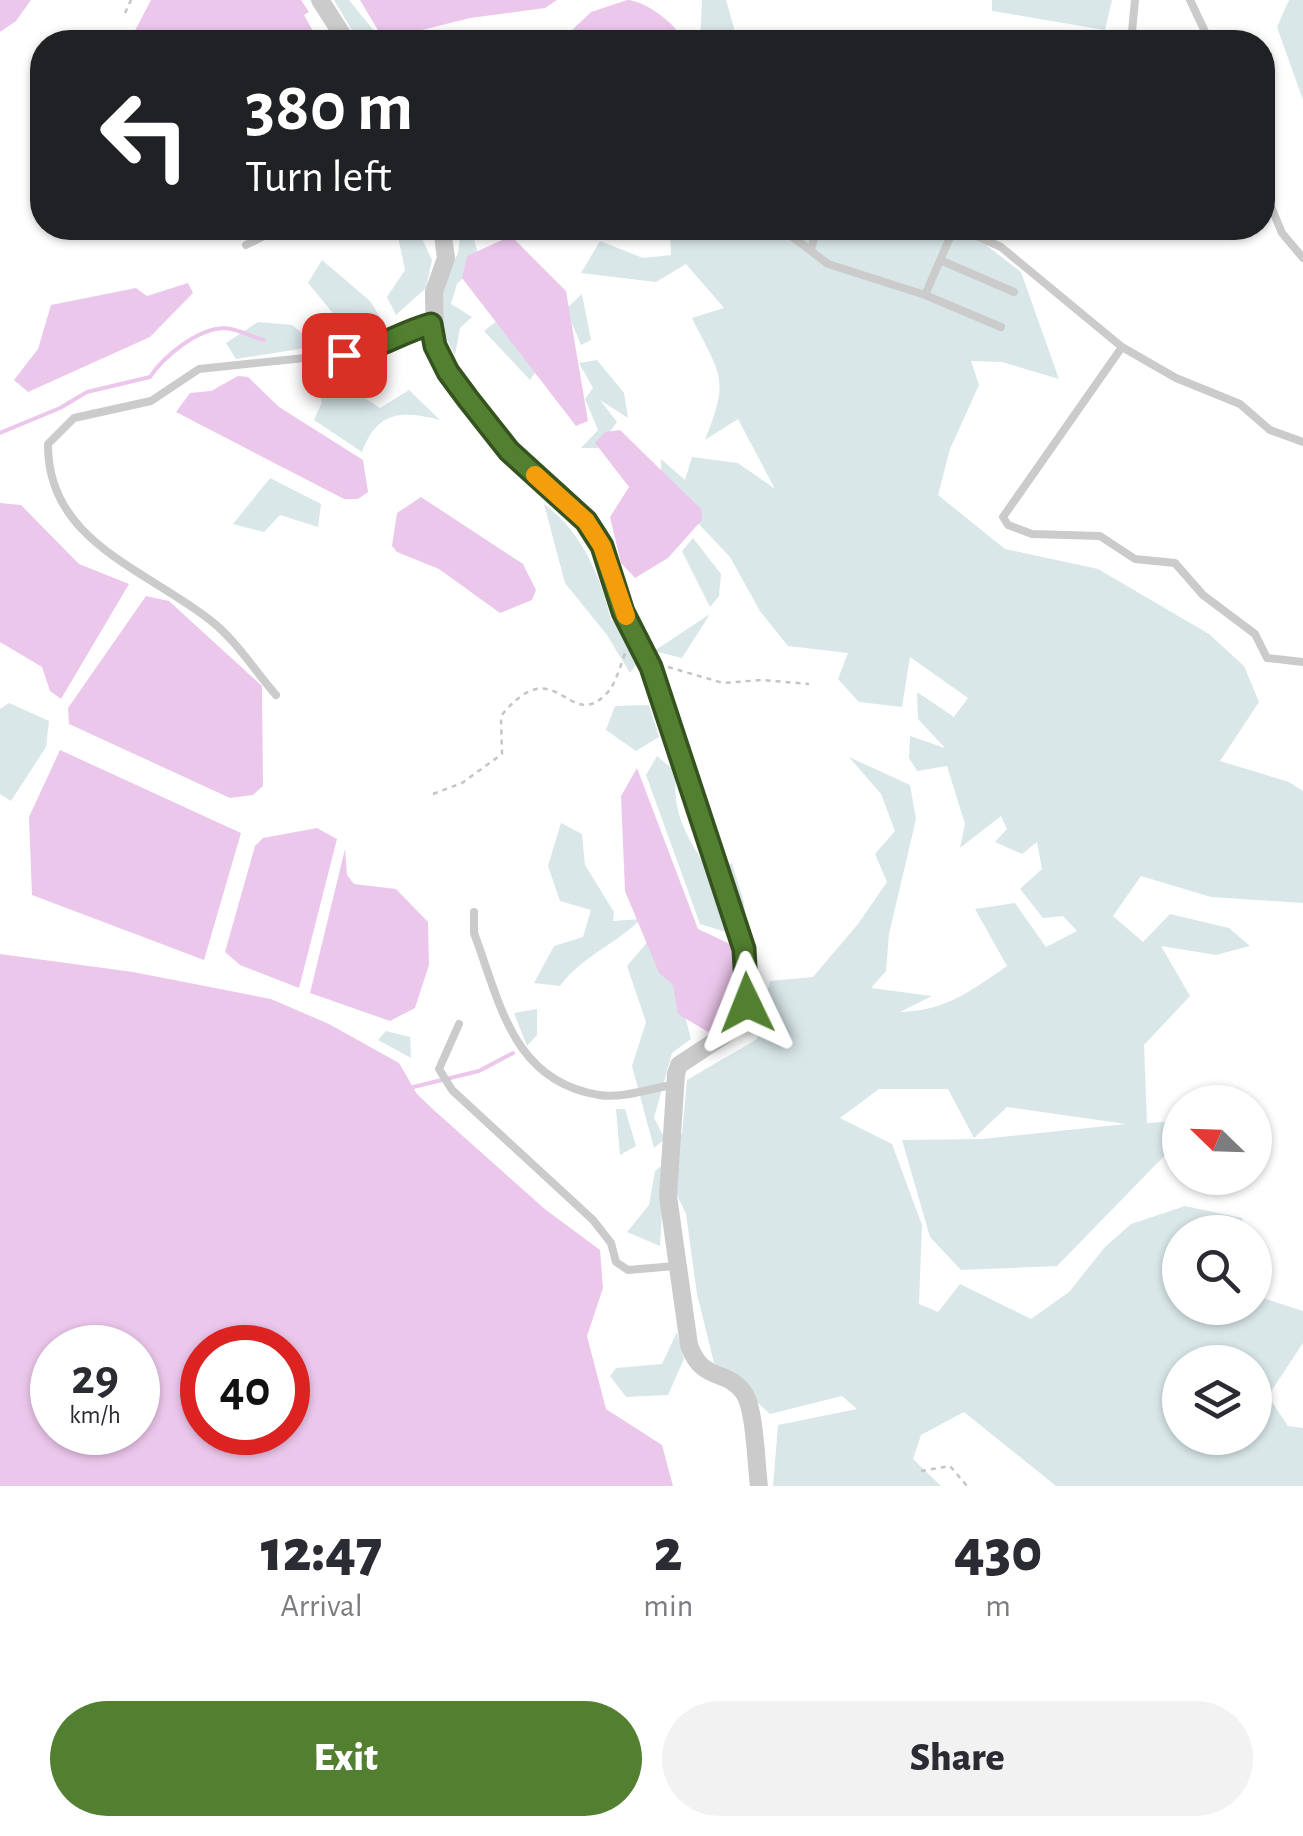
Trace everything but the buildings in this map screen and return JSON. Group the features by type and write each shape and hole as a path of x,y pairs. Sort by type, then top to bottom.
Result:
{"street":[{"path":"320,0 339,30"},
{"path":"444,240 446,258 434,292 431,324 435,346 448,372 509,451 586,521 602,546 623,612 651,667 744,949 748,986 738,1026 679,1065 668,1196 675,1266 694,1361 708,1374 736,1383 748,1398 758,1486"}],"lane":[{"path":"1131,30 1135,0"},
{"path":"1190,0 1204,30"},
{"path":"1275,216 1282,233 1303,258"},
{"path":"246,245 256,240"},
{"path":"796,240 828,264 925,295 1001,327"},
{"path":"811,252 814,240"},
{"path":"925,295 950,240"},
{"path":"984,240 1001,247 1122,347 1176,378 1240,404 1270,430 1303,442"},
{"path":"940,260 1014,292"},
{"path":"276,695 213,621 96,545 49,480 48,444 74,418 152,401 199,369 363,352 406,330 431,324"},
{"path":"1122,347 1003,518 1008,526 1032,534 1100,536 1135,560 1175,564 1203,595 1254,634 1267,658 1303,662"},
{"path":"474,912 474,933 521,1054 548,1075 603,1096 676,1084"},
{"path":"459,1024 439,1069 452,1090 593,1220 611,1244 616,1262 628,1270 675,1266"}],"path":[{"path":"125,13 130,0"},
{"path":"432,794 462,783 502,754 501,716 527,689 544,686 580,704 608,692 635,631"},
{"path":"651,667 688,669 723,683 762,680 808,684"},
{"path":"921,1472 950,1466 967,1486"}],"shaded area":[{"path":"0,0 31,0 16,21 0,32"},
{"path":"151,0 301,0 309,12 304,15 312,30 135,30"},
{"path":"334,0 349,0 373,30 352,30"},
{"path":"360,0 557,0 545,8 470,18 422,30 378,30"},
{"path":"702,0 726,0 735,30 701,30"},
{"path":"992,0 1112,0 1105,30 992,11"},
{"path":"1289,0 1303,0 1303,100 1277,27"},
{"path":"634,1 647,6 676,30 572,30 591,12"},
{"path":"399,240 423,240 432,260 426,288 396,315 387,297 405,270"},
{"path":"460,240 474,240 480,261 457,284 451,304 472,317 460,328 455,355 430,308 458,253"},
{"path":"502,240 515,240 566,291 588,421 576,426 462,278 467,256"},
{"path":"670,240 980,240 1021,272 1059,379 1002,362 971,361 979,385 950,449 938,495 1005,549 1098,569 1209,634 1244,666 1259,702 1220,761 1289,782 1303,791 1303,903 1211,897 1141,876 1113,916 1143,942 1170,914 1229,928 1250,946 1216,955 1161,946 1190,996 1144,1045 1147,1123 1162,1122 1162,1158 1057,1266 961,1270 930,1237 902,1140 983,1139 1126,1124 1007,1107 974,1138 948,1089 879,1089 840,1118 892,1144 922,1225 919,1304 938,1312 960,1284 1031,1319 1069,1292 1105,1247 1131,1224 1185,1206 1228,1215 1162,1215 1162,1325 1272,1325 1272,1301 1303,1311 1303,1343 1272,1390 1272,1345 1162,1345 1162,1455 1272,1455 1272,1402 1288,1426 1303,1428 1303,1486 1056,1486 964,1412 921,1435 913,1459 941,1486 773,1486 778,1425 857,1409 842,1396 770,1414 714,1363 697,1294 686,1214 677,1195 668,1146 682,1134 687,1080 757,1039 770,981 813,977 887,882 875,854 895,831 881,794 849,757 910,785 916,819 889,934 886,971 871,988 932,996 900,1012 944,1004 1007,966 975,909 1015,903 1046,947 1077,931 1063,916 1043,918 1020,889 1042,869 1037,842 1022,854 995,842 1007,829 1001,816 960,848 965,824 947,766 917,771 909,758 910,736 945,748 918,719 917,692 954,717 968,698 910,657 902,707 859,702 838,679 848,653 788,646 760,611 730,557 661,484 661,459 685,480 692,457 738,463 775,489 738,419 705,440 718,403 719,378 692,318 724,308 686,264 656,282 581,273 600,241 643,258 671,255"},
{"path":"322,260 370,301 380,317 350,334 308,283"},
{"path":"188,283 193,293 150,337 28,392 14,380 38,349 51,305 136,288 147,296"},
{"path":"582,294 591,340 581,345 566,309"},
{"path":"498,320 537,370 530,380 484,331"},
{"path":"258,322 292,325 318,346 236,359 226,343"},
{"path":"597,360 624,393 628,418 600,400 617,422 598,448 581,448 598,430 585,399 593,388 579,363"},
{"path":"355,368 368,373 360,395 380,408 409,390 440,420 413,415 392,417 375,428 362,452 314,420 322,402 313,377"},
{"path":"238,376 248,377 279,407 363,460 368,492 358,499 344,499 176,412 190,393 211,391"},
{"path":"620,430 701,509 702,520 668,558 635,578 621,563 610,517 629,487 595,443 605,432"},
{"path":"270,478 321,504 318,527 280,515 264,532 233,524"},
{"path":"421,497 523,564 536,590 532,600 500,613 439,569 397,552 392,546 397,513"},
{"path":"0,503 21,505 79,564 129,584 61,699 50,691 42,667 0,642"},
{"path":"544,504 579,541 595,571 611,620 620,625 641,658 630,673 607,635 565,583"},
{"path":"693,538 721,574 719,596 710,607 682,551"},
{"path":"146,596 169,601 262,686 263,786 253,795 230,798 69,724 68,708"},
{"path":"710,614 682,658 654,651"},
{"path":"9,703 49,721 46,747 11,801 0,794 0,709"},
{"path":"649,705 659,737 636,751 606,730 615,706"},
{"path":"60,750 241,833 204,960 32,895 29,817"},
{"path":"657,756 677,773 679,815 712,877 732,863 744,903 748,939 700,924 646,775"},
{"path":"637,768 698,929 730,944 738,984 735,1002 708,1032 678,1014 673,985 659,973 625,891 621,796"},
{"path":"561,823 582,834 585,865 614,912 613,921 641,919 578,967 560,986 534,983 554,946 583,937 591,910 560,901 548,866"},
{"path":"317,828 337,839 299,988 240,965 225,952 255,846 263,838"},
{"path":"345,849 347,875 354,884 396,889 428,922 429,965 415,1008 390,1021 310,993"},
{"path":"650,939 674,973 691,1039 672,1053 654,1118 665,1139 654,1148 632,1066 646,1022 627,966"},
{"path":"0,954 133,972 271,999 329,1024 399,1063 417,1094 436,1112 546,1210 600,1250 603,1288 587,1336 606,1409 662,1445 673,1486 0,1486"},
{"path":"537,1009 537,1035 527,1046 514,1013"},
{"path":"386,1031 410,1037 411,1058 378,1040"},
{"path":"616,1109 625,1109 636,1146 620,1155"},
{"path":"665,1163 660,1246 627,1232 649,1205 655,1171"},
{"path":"677,1332 684,1359 668,1395 626,1397 610,1376 616,1368 662,1364"}],"waterway":[{"path":"0,433 87,392 150,377 172,353 203,333 229,328 264,340"},
{"path":"409,1088 479,1071 513,1053"}],"slow traffic":[{"path":"535,475 586,521 602,546 626,616"}],"route":[{"path":"344,355 363,352 406,330 431,324 435,346 468,399 509,451 586,521 602,546 623,612 651,667 744,949 747,1003"}]}
